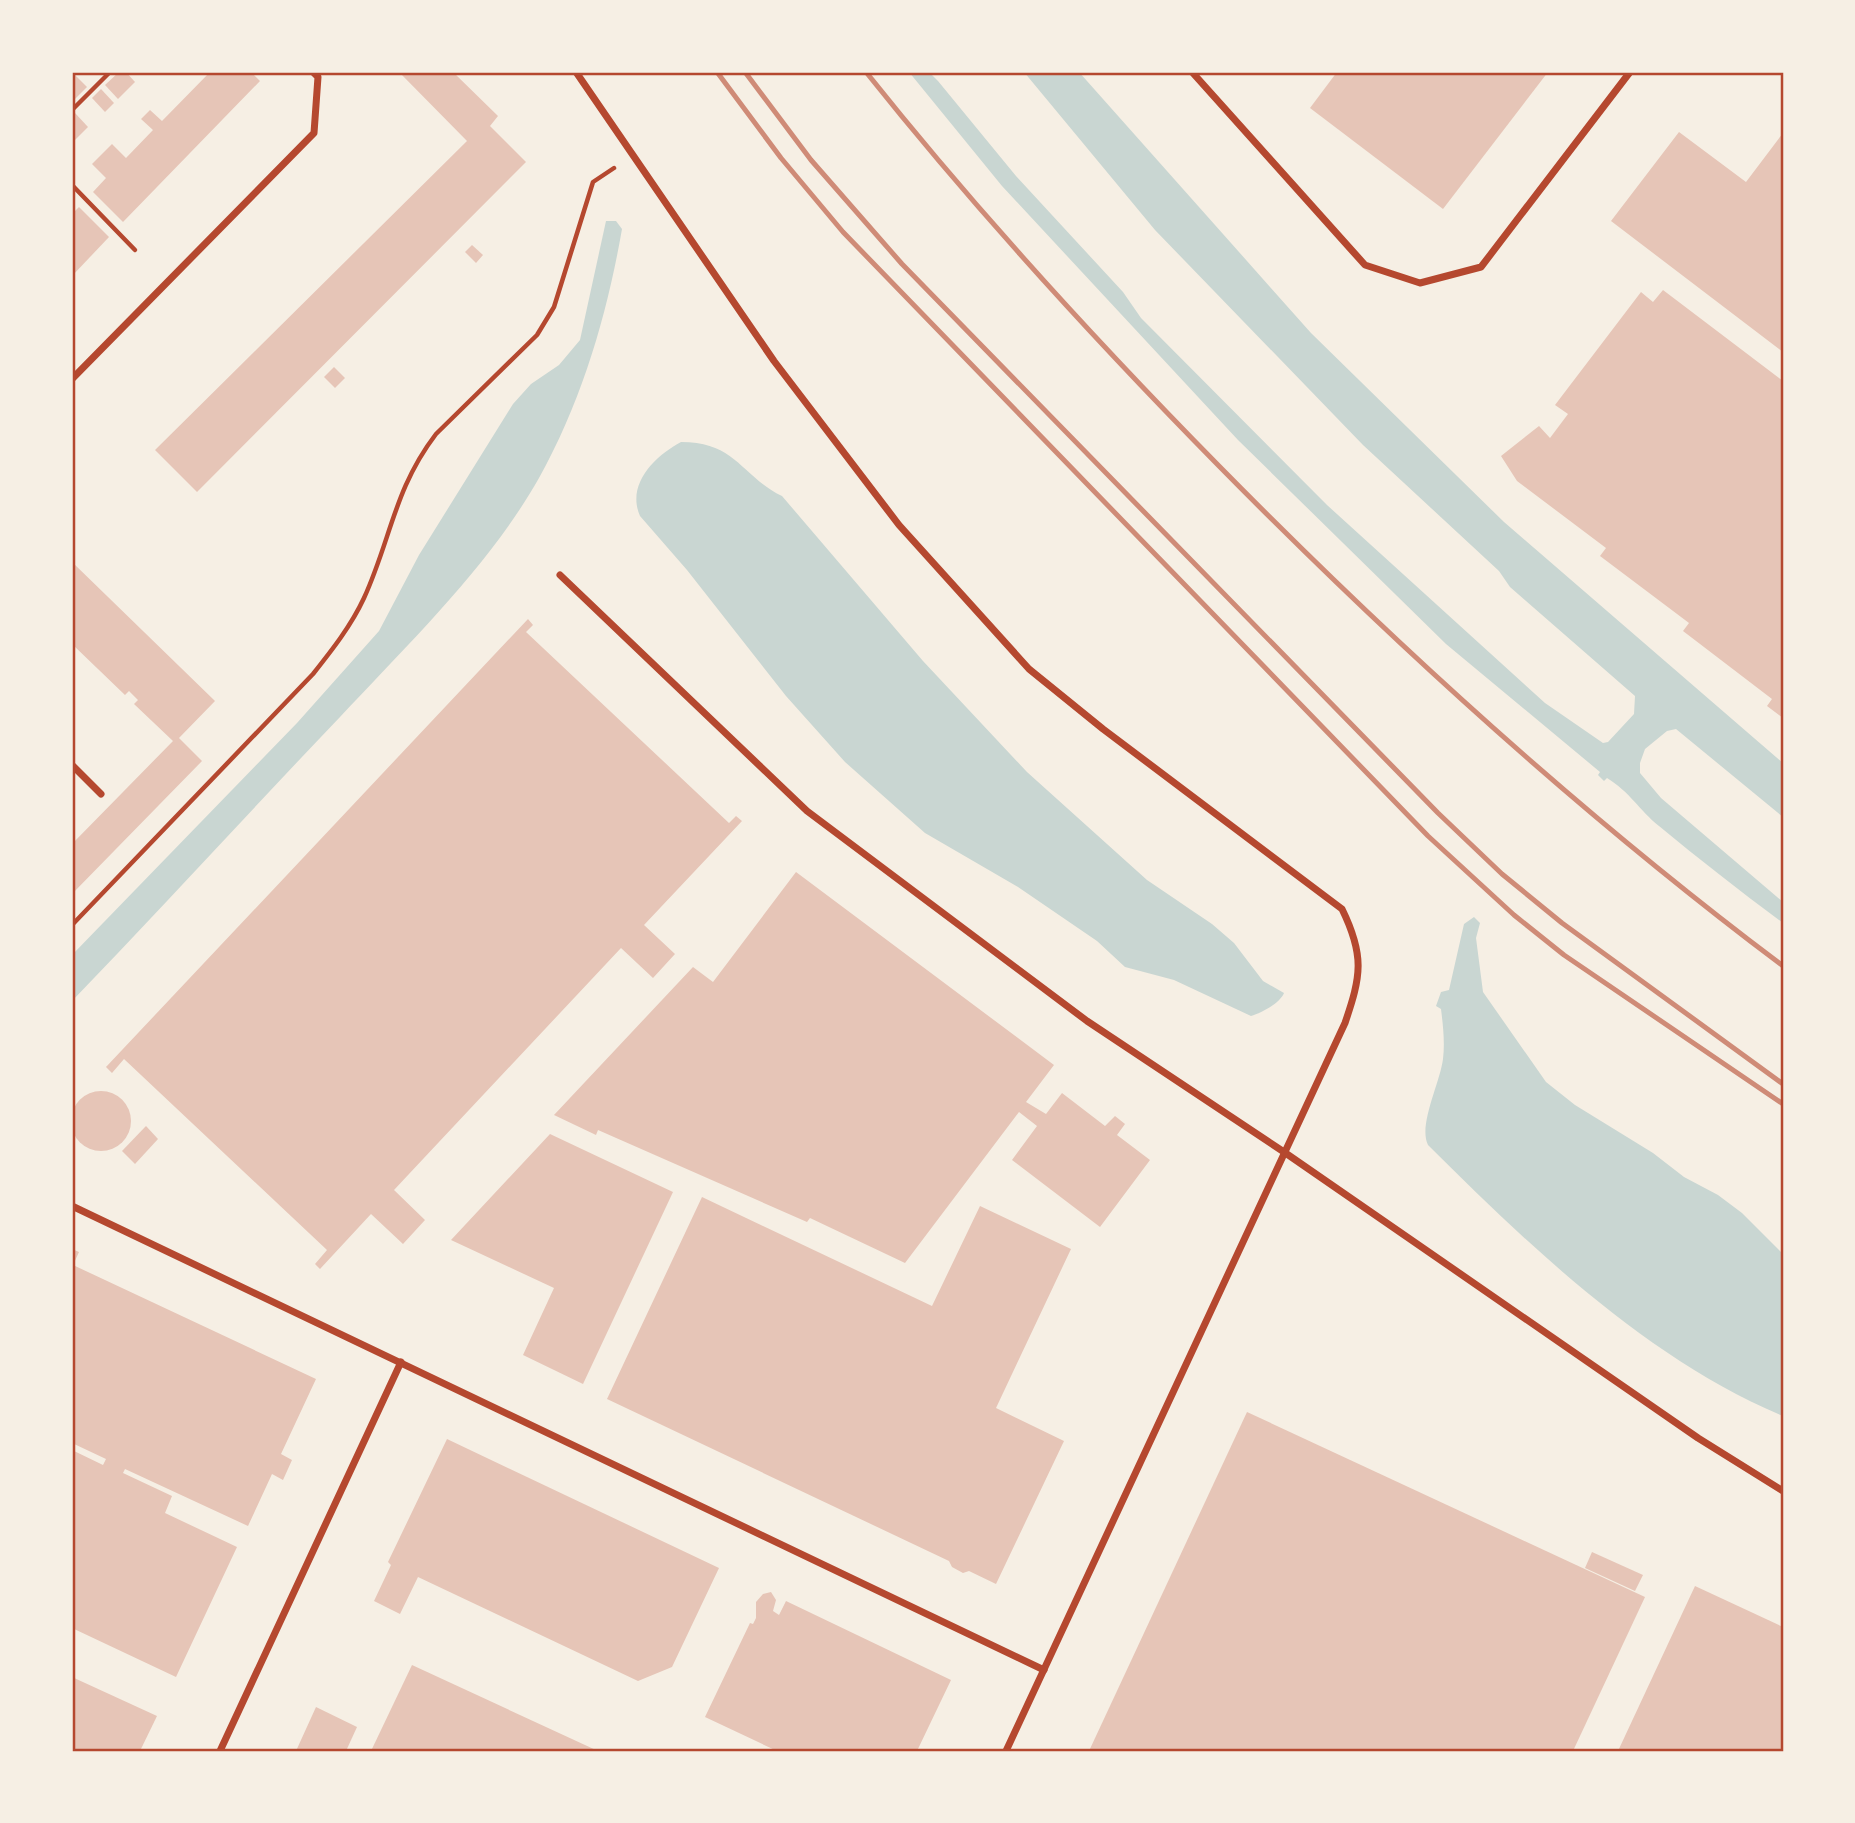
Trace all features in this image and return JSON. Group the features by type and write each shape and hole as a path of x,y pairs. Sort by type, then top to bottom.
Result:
{"street":[{"path":"72,379 314,133 318,77 313,72"},
{"path":"576,72 774,361 899,525 1029,669 1342,909 1356,938 1359,981 1345,1023 1006,1751"},
{"path":"1192,72 1364,265 1420,283 1482,267 1630,72"},
{"path":"560,575 807,811 1087,1021 1284,1152 1698,1438 1783,1491"},
{"path":"72,765 101,794"},
{"path":"72,1206 1044,1670"},
{"path":"220,1751 401,1362"}],"path":[{"path":"72,110 110,72"},
{"path":"72,925 313,674 343,636 365,597 404,484 422,453 436,434 537,335 554,307 593,182 633,156"},
{"path":"72,185 135,250"}],"shaded area":[{"path":"909,72 929,72 938,81 1016,176 1123,292 1141,318 1327,505 1545,703 1603,743 1608,742 1634,714 1635,696 1510,587 1499,571 1363,445 1155,230 1024,72 1079,72 1311,333 1504,522 1783,763 1783,817 1676,729 1667,731 1645,749 1640,773 1661,798 1783,902 1783,923 1659,826 1615,783 1607,778 1604,781 1598,775 1600,772 1446,644 1238,440 1002,186"},
{"path":"606,221 616,221 622,229 609,293 591,357 554,449 519,510 497,542 447,603 72,1001 72,955 297,723 379,631 419,555 513,404 531,384 559,365 580,340"},
{"path":"681,442 714,447 782,496 923,661 1027,772 1147,880 1212,924 1234,943 1263,981 1284,993 1279,1000 1251,1016 1174,980 1125,967 1097,941 1018,887 925,833 845,762 786,696 687,570 640,516 637,493 640,482 653,463"},
{"path":"1474,917 1480,923 1476,938 1483,992 1546,1082 1575,1105 1653,1153 1684,1177 1718,1195 1742,1213 1783,1254 1783,1416 1734,1393 1639,1333 1550,1261 1428,1145 1426,1126 1444,1053 1441,1009 1436,1006 1441,992 1449,990 1464,924"}],"building":[{"path":"119,72 126,72 135,82 118,99 105,85"},
{"path":"210,72 251,72 260,81 123,222 93,192 106,178 92,164 112,144 126,158 153,130 141,119 150,110 162,121"},
{"path":"399,72 453,72 498,116 490,126 526,162 197,492 155,450 467,141"},
{"path":"1337,72 1548,72 1443,209 1310,108"},
{"path":"74,74 87,87 72,102 72,76"},
{"path":"101,89 114,103 105,112 92,98"},
{"path":"75,113 88,127 72,143 72,117"},
{"path":"1679,132 1746,182 1783,133 1783,352 1611,221"},
{"path":"79,207 109,237 72,276 72,214"},
{"path":"472,245 483,255 476,263 465,252"},
{"path":"1663,290 1783,381 1783,718 1767,706 1772,699 1683,631 1689,623 1600,556 1606,548 1517,481 1501,456 1539,426 1550,438 1568,414 1555,405 1641,292 1653,302"},
{"path":"334,367 345,378 335,388 324,377"},
{"path":"72,562 215,701 179,738 202,761 72,894 72,844 173,741 134,704 138,700 129,691 125,695 72,644"},
{"path":"528,619 533,625 526,632 729,823 736,816 742,821 644,925 675,954 653,978 621,948 394,1190 425,1220 403,1244 371,1214 320,1269 315,1264 327,1250 124,1059 112,1073 106,1067"},
{"path":"796,872 1054,1065 1026,1102 1046,1114 1062,1093 1105,1126 1115,1116 1125,1124 1117,1135 1150,1160 1100,1227 1012,1160 1037,1126 1019,1112 905,1263 810,1218 807,1222 598,1130 596,1135 554,1115 693,967 713,982"},
{"path":"101,1091 118,1096 126,1104 131,1121 126,1138 118,1146 101,1151 84,1146 76,1138 71,1121 76,1104 84,1096"},
{"path":"146,1126 158,1139 135,1164 122,1151"},
{"path":"550,1134 673,1192 583,1384 523,1355 554,1288 451,1240"},
{"path":"702,1197 932,1306 980,1206 1071,1249 996,1408 1064,1441 996,1584 969,1571 963,1573 952,1567 949,1561 607,1399"},
{"path":"72,1249 79,1252 73,1265 316,1379 281,1454 292,1460 283,1480 272,1474 248,1526 125,1469 123,1473 172,1496 165,1513 237,1547 176,1677 72,1628 72,1450 103,1465 106,1459 72,1443"},
{"path":"1247,1412 1645,1597 1573,1751 1089,1751"},
{"path":"447,1439 719,1568 672,1667 638,1681 418,1577 400,1614 374,1601 391,1565 388,1562"},
{"path":"1592,1552 1643,1575 1635,1591 1585,1568"},
{"path":"1695,1586 1783,1627 1783,1751 1618,1751"},
{"path":"771,1592 776,1600 773,1611 779,1615 786,1601 951,1680 917,1751 777,1751 705,1717 750,1623 753,1624 756,1618 756,1602 763,1594"},
{"path":"412,1665 598,1751 371,1751"},
{"path":"72,1677 157,1716 140,1751 72,1751"},
{"path":"316,1707 357,1727 346,1751 296,1751"}],"railway":[{"path":"717,72 781,158 843,232 1428,836 1514,915 1564,955 1783,1104"},
{"path":"745,72 811,160 902,264 1438,813 1502,874 1562,923 1783,1084"},
{"path":"866,72 1037,274 1173,419 1286,533 1422,663 1563,789 1708,909 1783,966"}]}
